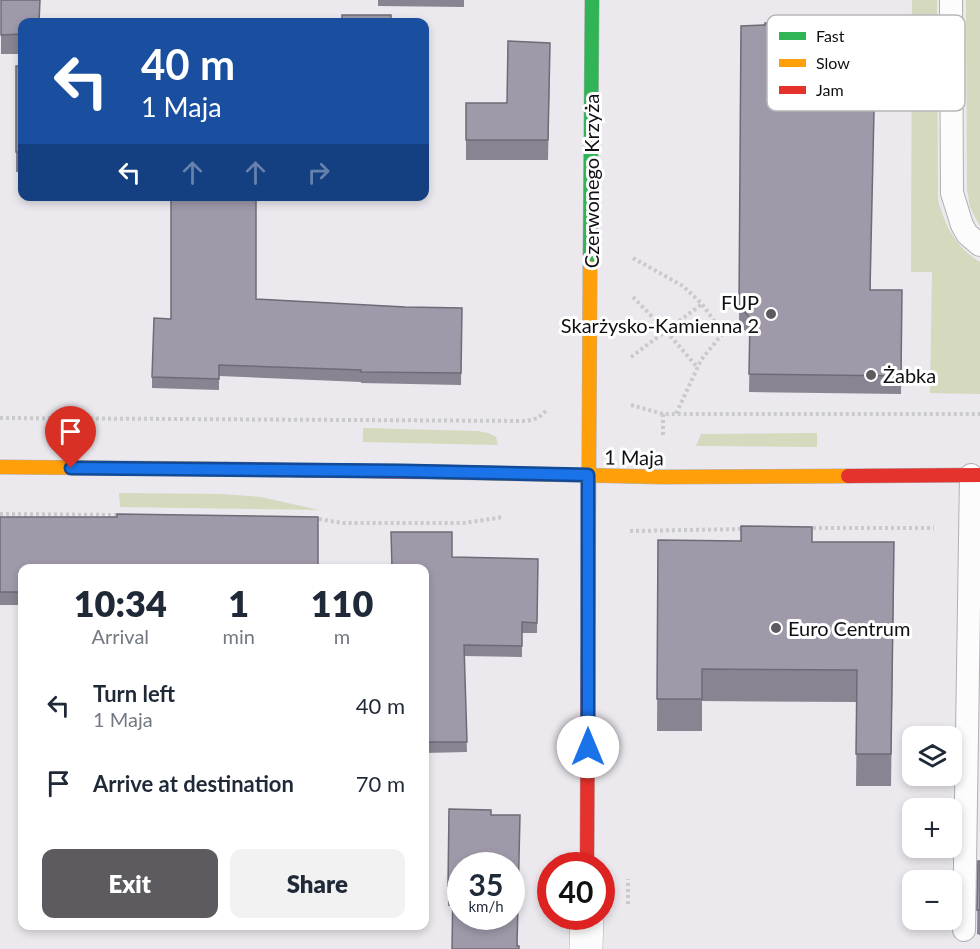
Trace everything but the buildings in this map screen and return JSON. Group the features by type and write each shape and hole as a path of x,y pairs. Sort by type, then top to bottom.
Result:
{"street":[{"name":"Czerwonego Krzyża","path":"587,852 592,0"},
{"name":"1 Maja","path":"0,467 402,471 662,477 975,475"},
{"path":"586,949 587,930"}],"lane":[{"path":"951,0 951,15"},
{"path":"952,111 952,193 962,225 967,234 980,245"},
{"path":"964,930 971,528 975,475"}],"path":[{"path":"629,265 629,256 683,286 702,304 723,333 697,367 675,414"},
{"path":"629,304 629,293 666,330 697,367"},
{"path":"629,347 629,358 702,304"},
{"path":"629,404 663,414 980,414"},
{"path":"0,418 527,421 538,418 554,405"},
{"path":"0,514 129,515"},
{"path":"304,516 343,523 464,524 511,515"},
{"path":"801,528 971,528"},
{"path":"588,536 612,537 633,530 754,529"}],"green space":[{"path":"912,0 937,0 937,15 912,15"},
{"path":"966,0 980,0 980,226 970,207 967,189"},
{"path":"912,111 938,111 938,200 953,236 964,250 980,262 980,394 930,393 932,272 911,272"},
{"path":"363,428 478,431 496,437 498,445 363,442"},
{"path":"817,433 817,447 696,446 701,434"},
{"path":"119,493 222,494 261,497 319,510 120,507"}],"traffic: fast":[{"path":"590,268 592,0"}],"traffic: slow":[{"path":"588,638 590,268"},
{"path":"0,467 226,469"},
{"path":"438,472 662,477 848,476"}],"traffic: jam":[{"path":"226,469 438,472"},
{"path":"848,476 980,475"},
{"path":"587,852 588,638"}],"place":[{"name":"FUP Skarżysko-Kamienna 2","path":"771,314"},
{"name":"Żabka","path":"871,375"},
{"name":"Euro Centrum","path":"776,628"}],"route":[{"path":"71,468 588,475 588,747"}]}
